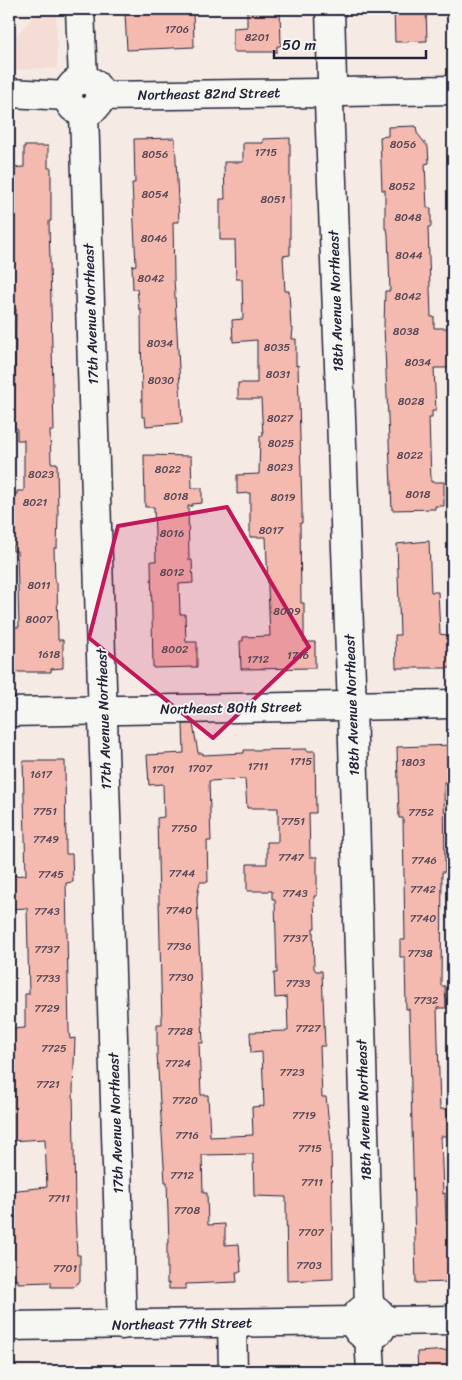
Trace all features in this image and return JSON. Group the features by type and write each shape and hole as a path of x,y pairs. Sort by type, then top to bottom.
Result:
{"street":[{"name":"17th Avenue Northeast","path":"80,9 122,1325"},
{"name":"18th Avenue Northeast","path":"330,9 330,92 352,706 371,1371"},
{"name":"Northeast 82nd Street","path":"9,93 84,96 453,90"},
{"name":"Northeast 80th Street","path":"9,712 453,704"},
{"name":"Northeast 77th Street","path":"9,1326 453,1320"},
{"path":"232,1323 234,1371"}],"highlighted area":[{"path":"227,507 309,647 213,738 89,638 118,526"}],"shaded area":[{"path":"41,9 56,9 57,68 9,70 9,43"}],"building":[{"path":"193,9 194,47 127,50 125,14 140,13 140,10"},
{"path":"247,9 280,9 281,46 277,46 277,52 233,52 233,28 247,27"},
{"path":"394,9 426,9 427,41 395,42"},
{"path":"416,126 417,133 428,147 429,163 425,164 427,208 431,208 431,227 428,227 431,317 434,317 434,328 453,328 453,343 450,343 451,368 434,368 436,411 432,411 432,418 429,418 431,482 444,482 444,506 435,506 435,509 392,510 384,326 385,291 390,291 388,234 387,229 385,229 385,190 382,190 380,137 388,136 388,127"},
{"path":"175,138 179,222 173,222 174,278 182,423 146,426 145,417 142,417 141,309 139,309 137,289 133,289 132,266 136,265 132,183 135,183 134,139"},
{"path":"290,138 290,255 283,256 285,291 289,291 291,328 293,328 292,339 296,339 296,366 298,365 302,509 302,523 300,523 301,603 304,603 304,642 315,642 315,668 241,669 240,641 243,641 243,637 270,636 266,537 250,537 250,493 237,494 237,475 259,474 260,436 263,436 261,399 238,399 238,383 257,383 257,340 233,342 232,320 243,319 242,279 236,279 235,240 220,240 220,199 225,199 224,162 243,162 243,143 263,143 263,139"},
{"path":"24,146 48,146 48,168 51,168 51,221 49,221 54,431 50,431 51,463 57,463 57,548 54,548 55,582 57,582 58,640 63,640 63,668 51,669 51,672 9,672 9,627 19,627 17,551 13,551 13,546 9,546 9,494 17,494 17,491 24,491 24,440 17,440 17,428 14,428 16,309 9,309 9,255 13,255 9,168 24,167"},
{"path":"144,455 191,456 192,488 202,488 202,503 188,506 189,560 192,560 193,583 179,584 180,614 185,614 186,642 197,642 197,667 153,668 151,561 156,561 154,507 145,507"},
{"path":"429,541 431,592 438,592 440,634 453,636 453,668 396,668 395,635 400,635 397,544"},
{"path":"183,724 193,724 198,753 203,753 203,755 244,753 244,750 307,749 307,751 315,751 316,813 309,813 310,857 317,857 317,896 314,896 315,928 313,928 314,968 316,971 322,971 325,1046 320,1046 322,1097 326,1097 331,1142 333,1279 287,1281 286,1197 254,1196 253,1154 202,1155 203,1193 207,1193 208,1225 225,1224 225,1245 239,1244 241,1272 236,1272 237,1282 186,1284 186,1289 169,1289 169,1283 167,1284 167,1243 169,1243 167,1182 165,1182 157,1054 157,1024 162,1024 157,818 164,817 163,784 149,785 147,755 184,753","holes":["245,779 247,808 278,808 278,842 267,842 267,864 247,864 247,891 272,891 272,899 275,899 277,973 274,973 275,998 287,997 288,1031 250,1032 251,1053 262,1052 264,1106 252,1107 253,1135 210,1137 208,1095 201,1095 199,1043 203,1043 197,897 200,882 208,882 207,841 211,841 209,781"]},
{"path":"453,745 453,779 444,782 445,872 442,872 441,986 445,986 446,1008 437,1008 440,1109 447,1109 449,1136 441,1136 443,1194 445,1193 446,1220 451,1220 453,1271 451,1271 451,1282 416,1283 409,1009 406,1009 405,957 400,957 400,940 405,940 403,818 399,818 397,747"},
{"path":"23,761 65,761 66,854 72,854 73,882 66,883 69,1031 70,1039 75,1038 73,1090 75,1210 77,1255 80,1255 80,1281 73,1287 51,1287 51,1282 18,1283 18,1279 12,1280 9,1191 47,1187 45,1139 9,1141 9,1029 25,1028 25,994 29,994 27,908 9,909 9,876 26,875"},
{"path":"450,1350 452,1370 418,1371 417,1352"}]}
